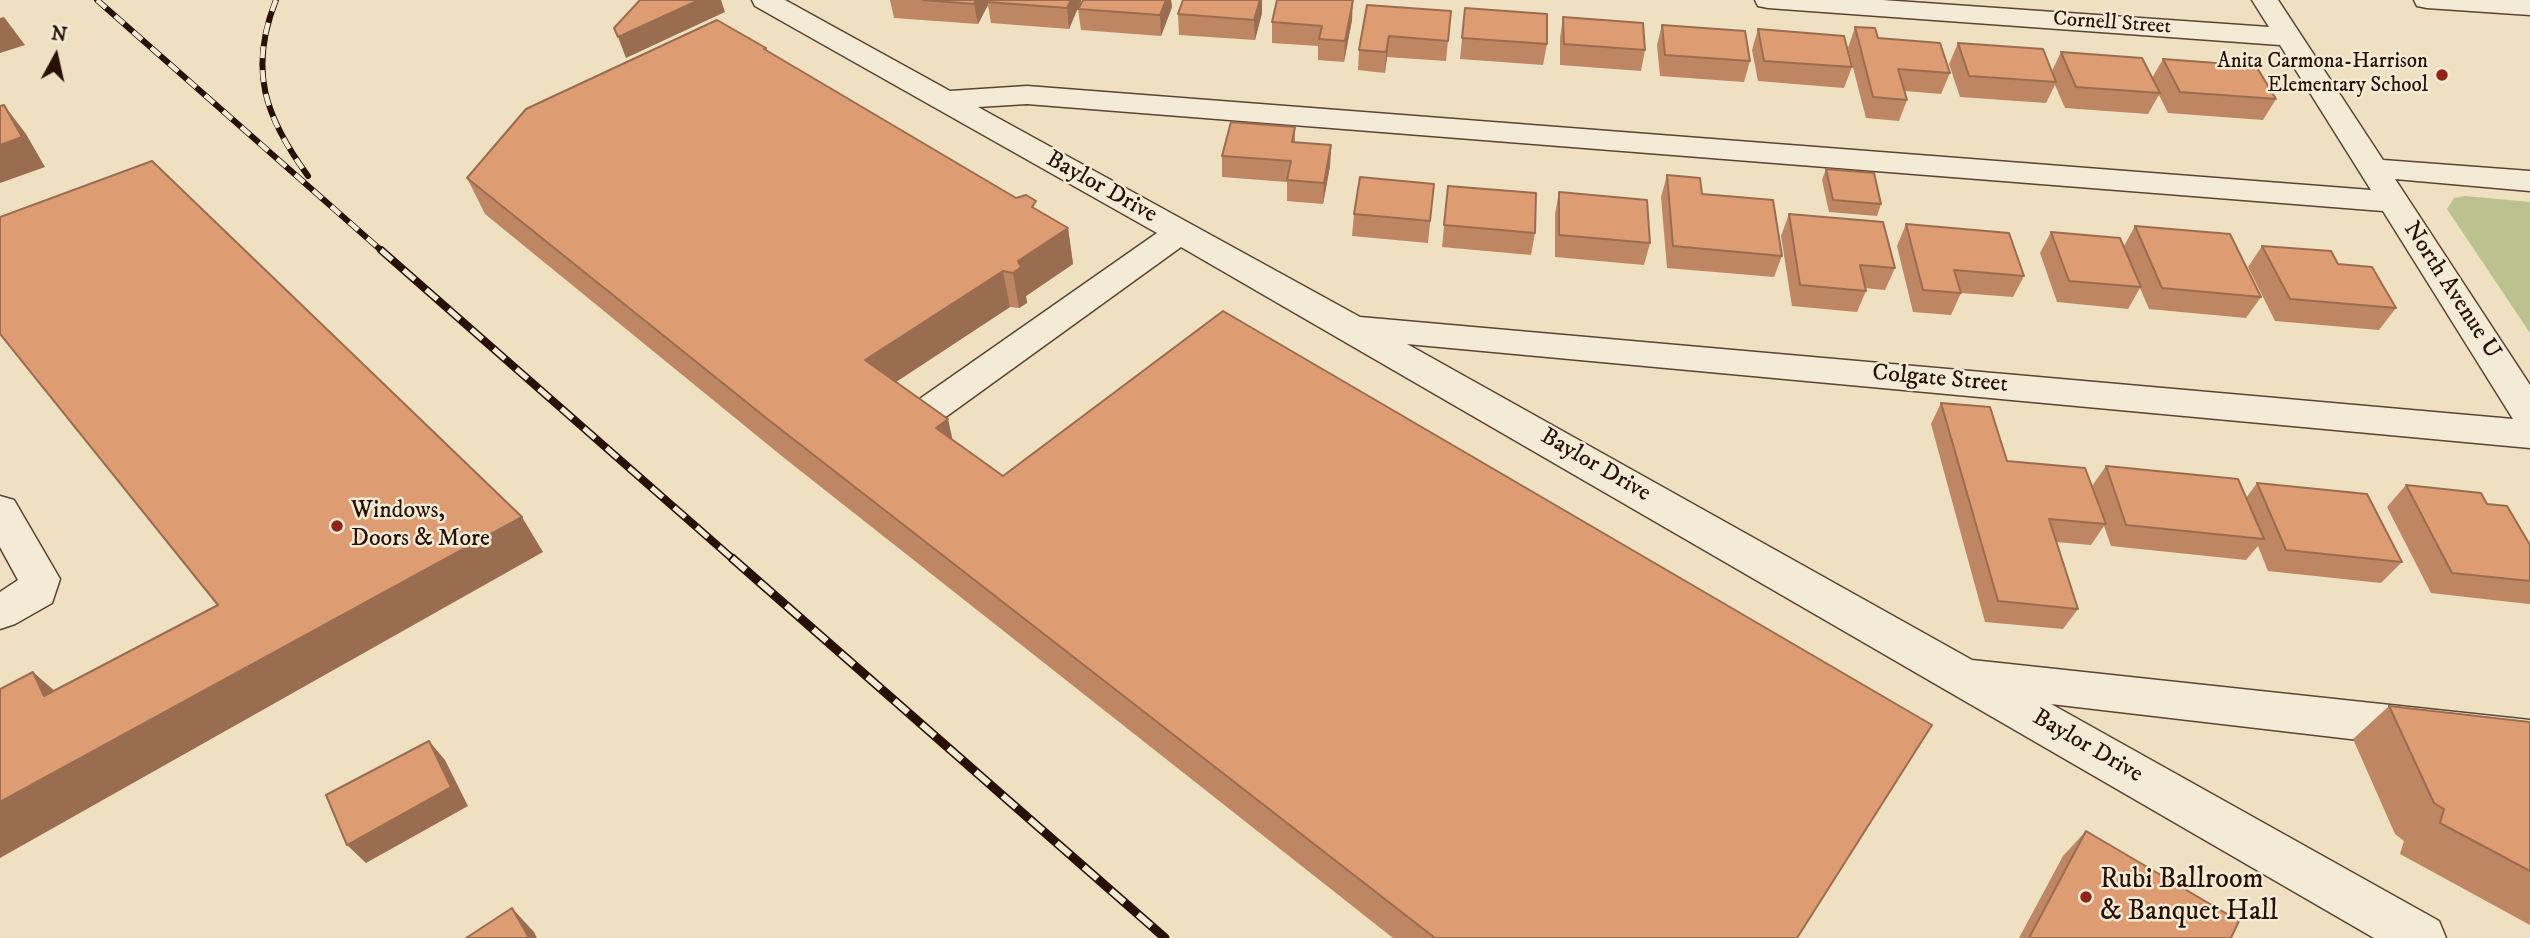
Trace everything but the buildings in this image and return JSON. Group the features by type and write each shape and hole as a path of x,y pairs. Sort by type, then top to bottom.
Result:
{"street":[{"name":"Baylor Drive","path":"765,0 1350,327 2421,938"},
{"name":"Cornell Street","path":"1768,0 2288,37"},
{"name":"North Avenue U","path":"2265,0 2530,415"},
{"path":"2427,0 2530,7"},
{"path":"944,100 1027,95 2394,202"},
{"path":"2372,168 2530,181"},
{"path":"934,407 1180,232"},
{"name":"Colgate Street","path":"1350,327 2530,434"},
{"path":"0,511 40,579 37,591 0,612"},
{"path":"1960,675 2530,740"}],"green space":[{"path":"2465,196 2530,202 2530,333 2447,209 2454,198"}],"railway":[{"path":"97,0 383,252"},
{"path":"276,0 263,49 265,92 281,133 308,176"},
{"path":"381,250 734,560"},
{"path":"732,558 1165,938"}],"place":[{"name":"Anita Carmona-Harrison Elementary School","path":"2442,75"},
{"name":"Windows, Doors & More","path":"337,526"},
{"name":"Rubi Ballroom & Banquet Hall","path":"2086,897"}]}
